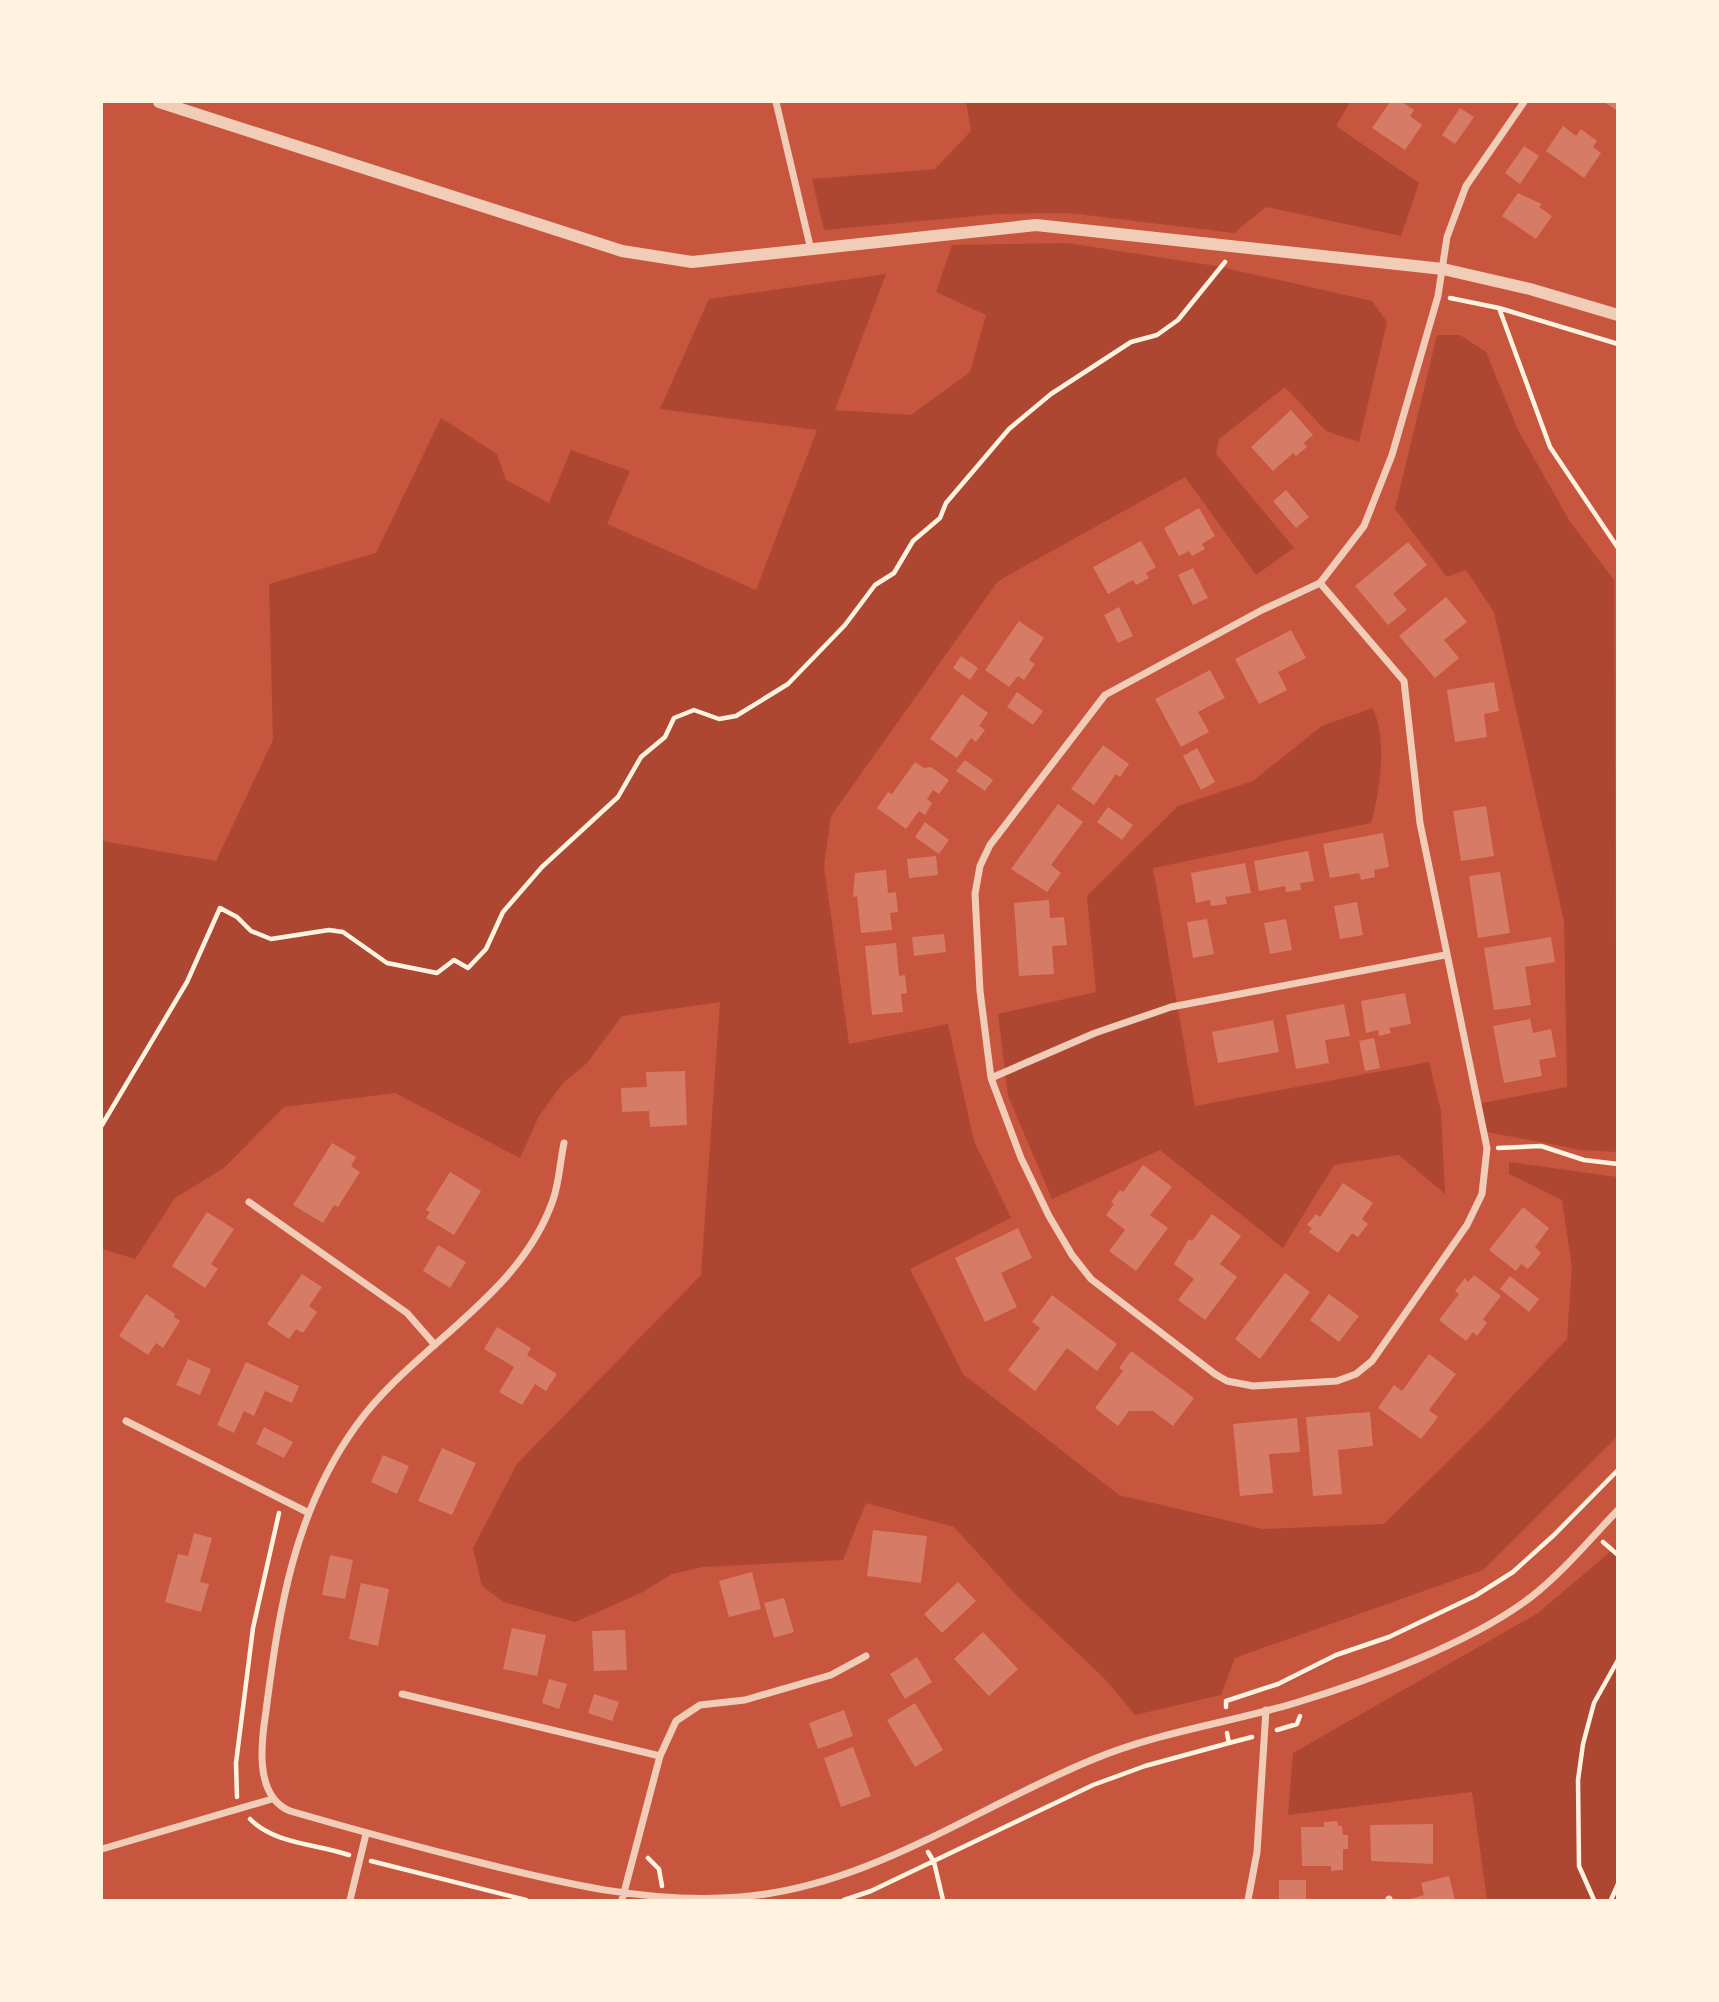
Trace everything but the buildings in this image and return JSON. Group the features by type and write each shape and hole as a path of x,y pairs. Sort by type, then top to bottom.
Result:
{"street":[{"path":"159,102 622,251 692,262 1036,225 1443,269 1530,289 1618,315"},
{"path":"776,102 811,250"},
{"path":"1320,583 1404,681 1420,823 1487,1148 1482,1194 1467,1225 1372,1361 1356,1374 1337,1381 1241,1385 1215,1374 1085,1271 1049,1216 1021,1158 990,1078 980,991 975,894 980,866 990,845 1105,695 1262,610 1320,583 1364,526 1392,455 1438,296 1447,237 1466,186 1524,102"},
{"path":"990,1078 1095,1033 1171,1007 1446,955"},
{"path":"564,1143 553,1200 535,1238 478,1306 357,1425 307,1511 293,1554 279,1615 263,1727 265,1784 272,1799 290,1811 366,1834 622,1898 740,1897 783,1892 848,1875 923,1842 1011,1795 1117,1749 1266,1710 1387,1670 1490,1623 1530,1598 1559,1573 1618,1510"},
{"path":"249,1202 407,1313 436,1345"},
{"path":"126,1421 307,1511"},
{"path":"622,1898 660,1756 676,1721 700,1705 745,1700 831,1675 866,1657"},
{"path":"402,1694 660,1756"},
{"path":"1248,1900 1257,1852 1266,1710"},
{"path":"102,1849 272,1799"},
{"path":"350,1900 366,1834"}],"path":[{"path":"102,1125 187,982 220,908 237,917 251,931 271,939 329,930 344,932 387,963 437,972 454,960 468,968 486,949 503,912 542,867 618,797 641,757 665,737 674,718 694,710 719,719 736,716 788,684 845,625 875,584 894,573 913,541 940,518 946,503 1010,429 1051,394 1131,342 1157,335 1178,320 1227,259 1229,245"},
{"path":"1438,296 1499,308 1618,344"},
{"path":"1499,308 1550,447 1618,548"},
{"path":"1487,1148 1541,1146 1584,1160 1618,1164"},
{"path":"844,1900 934,1862 1093,1785 1145,1766 1229,1743 1226,1701 1278,1684 1336,1655 1390,1637 1475,1596 1513,1572 1554,1535 1618,1469"},
{"path":"284,1500 273,1534 253,1628 236,1763 235,1787 240,1808 252,1822 270,1833 526,1900"},
{"path":"1594,1900 1579,1866 1578,1780 1583,1744 1594,1703 1618,1660"},
{"path":"923,1842 934,1862 943,1900"},
{"path":"635,1850 659,1869 662,1898"},
{"path":"1611,1900 1618,1884"}],"shaded area":[{"path":"966,102 1350,102 1336,126 1419,183 1401,236 1266,207 1234,233 1069,213 998,214 824,230 812,179 935,169 971,131"},
{"path":"1067,243 1216,266 1372,301 1387,322 1359,442 1326,431 1285,387 1219,439 1216,454 1294,548 1256,575 1185,477 998,581 831,816 824,866 849,1044 948,1024 974,1141 1011,1218 910,1269 963,1374 1119,1495 1263,1529 1384,1524 1485,1425 1567,1339 1572,1267 1562,1200 1509,1174 1509,1162 1617,1177 1617,1437 1483,1570 1235,1658 1221,1695 1135,1715 1104,1678 1017,1596 954,1527 866,1503 843,1560 703,1567 672,1574 641,1593 575,1622 504,1602 482,1586 473,1548 517,1464 701,1275 720,1002 622,1016 587,1063 563,1083 539,1116 520,1158 395,1093 284,1107 224,1168 175,1198 135,1259 102,1249 102,841 216,861 273,740 269,584 376,553 441,418 497,454 506,480 549,503 571,450 630,471 607,524 756,590 817,430 660,409 709,299 886,274 835,410 911,415 970,372 986,315 936,292 952,245"},
{"path":"1437,335 1460,335 1486,352 1518,430 1569,520 1614,580 1617,1152 1581,1150 1482,1131 1477,1104 1567,1087 1564,921 1494,612 1466,570 1447,577 1395,509"},
{"path":"1372,708 1380,733 1381,764 1371,823 1153,868 1195,1106 1429,1062 1441,1111 1445,1194 1399,1155 1334,1165 1283,1248 1160,1150 1052,1199 1008,1096 998,1014 1096,992 1087,896 1178,806 1253,781 1322,726"},
{"path":"1617,1546 1617,1900 1487,1900 1472,1792 1288,1815 1293,1753 1538,1613"}]}
